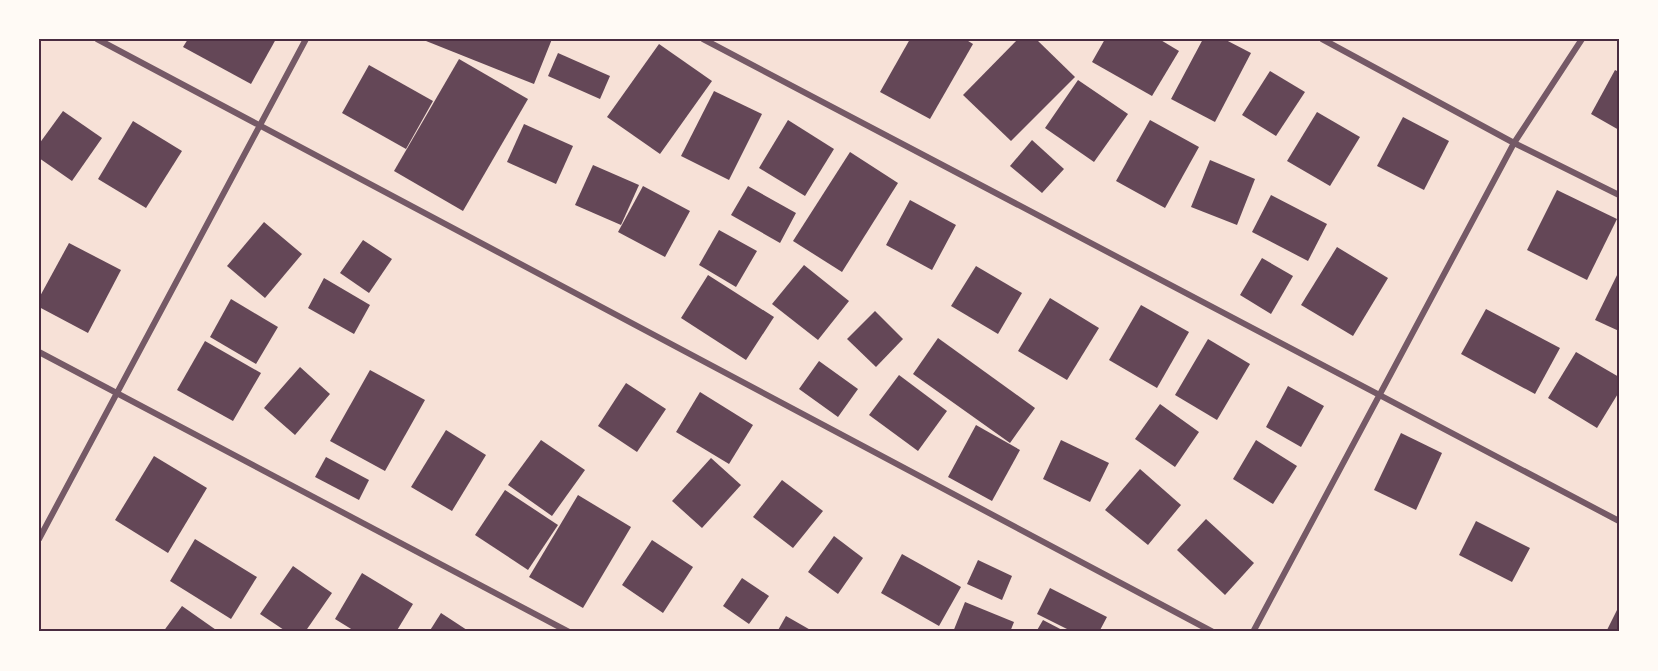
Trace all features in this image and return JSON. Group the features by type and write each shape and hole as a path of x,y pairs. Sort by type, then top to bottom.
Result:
{"street":[{"path":"97,39 1213,632"},
{"path":"39,539 306,39"},
{"path":"704,39 1619,521"},
{"path":"1322,39 1514,143 1619,195"},
{"path":"1253,632 1514,143 1582,39"},
{"path":"39,352 569,632"}],"building":[{"path":"188,39 276,39 251,84 183,47"},
{"path":"421,39 552,39 534,84"},
{"path":"910,39 965,39 973,44 930,119 880,92"},
{"path":"1018,39 1036,39 1075,77 1011,141 963,95"},
{"path":"1105,39 1159,39 1179,51 1152,96 1092,62"},
{"path":"1203,39 1224,39 1251,53 1215,122 1171,99"},
{"path":"659,44 712,81 660,154 607,117"},
{"path":"558,53 610,76 600,99 548,76"},
{"path":"459,59 528,99 463,211 394,171"},
{"path":"369,65 433,101 406,149 342,113"},
{"path":"1615,70 1619,72 1619,130 1591,114"},
{"path":"1270,71 1305,92 1276,136 1242,115"},
{"path":"1078,80 1128,114 1094,162 1045,128"},
{"path":"714,91 762,114 729,180 681,156"},
{"path":"63,111 102,138 72,181 39,158 39,144"},
{"path":"1317,112 1360,137 1330,186 1287,161"},
{"path":"1403,117 1449,141 1424,190 1377,166"},
{"path":"788,120 834,149 805,196 759,168"},
{"path":"1150,120 1199,147 1165,208 1116,181"},
{"path":"133,121 182,151 146,208 98,179"},
{"path":"524,124 573,146 556,184 507,162"},
{"path":"1032,140 1064,169 1042,193 1010,166"},
{"path":"850,152 898,183 842,272 793,241"},
{"path":"1210,160 1255,179 1237,225 1191,207"},
{"path":"593,165 639,185 621,225 575,205"},
{"path":"643,186 690,211 665,257 618,232"},
{"path":"748,186 796,213 780,243 731,215"},
{"path":"1557,190 1617,219 1587,280 1527,250"},
{"path":"1271,195 1327,224 1308,261 1252,232"},
{"path":"910,200 956,225 932,270 886,245"},
{"path":"264,222 302,254 265,298 227,266"},
{"path":"719,230 757,251 736,287 699,265"},
{"path":"363,240 392,259 369,293 340,273"},
{"path":"69,243 121,270 88,333 39,307 39,298"},
{"path":"1337,247 1388,278 1353,336 1301,305"},
{"path":"1262,258 1293,276 1271,314 1240,295"},
{"path":"804,265 849,301 818,340 772,304"},
{"path":"976,266 1022,293 998,334 951,306"},
{"path":"1619,271 1619,331 1595,320"},
{"path":"708,275 774,317 746,360 681,318"},
{"path":"324,278 370,305 354,334 308,308"},
{"path":"1050,298 1099,328 1067,380 1018,351"},
{"path":"231,299 278,327 256,364 210,337"},
{"path":"1141,305 1189,332 1157,388 1109,360"},
{"path":"1486,309 1560,348 1535,394 1461,354"},
{"path":"875,311 903,339 876,367 847,339"},
{"path":"938,338 1035,408 1010,443 913,374"},
{"path":"1208,339 1250,364 1217,420 1175,395"},
{"path":"205,341 261,373 233,421 177,390"},
{"path":"1576,352 1619,377 1619,392 1597,428 1548,398"},
{"path":"819,361 858,389 838,417 799,389"},
{"path":"300,367 330,394 295,435 264,408"},
{"path":"370,370 425,400 385,471 330,441"},
{"path":"899,375 947,411 918,451 869,415"},
{"path":"626,383 666,409 637,452 598,426"},
{"path":"1288,386 1324,406 1301,447 1266,427"},
{"path":"700,392 753,425 729,464 676,432"},
{"path":"1160,404 1199,432 1175,467 1135,439"},
{"path":"976,425 1020,450 992,501 948,477"},
{"path":"446,430 486,455 452,511 411,487"},
{"path":"1401,433 1442,453 1416,510 1374,490"},
{"path":"541,440 585,470 552,516 508,485"},
{"path":"1061,440 1109,463 1090,502 1043,479"},
{"path":"1256,440 1297,466 1273,504 1233,479"},
{"path":"154,456 207,488 168,553 115,520"},
{"path":"326,457 369,480 359,500 315,477"},
{"path":"711,458 741,485 702,528 672,501"},
{"path":"1140,469 1181,505 1148,545 1105,510"},
{"path":"782,480 823,511 793,548 753,517"},
{"path":"505,490 558,525 528,570 475,535"},
{"path":"578,495 631,527 583,608 529,577"},
{"path":"1206,519 1254,563 1225,595 1177,550"},
{"path":"1476,521 1530,548 1512,582 1459,555"},
{"path":"834,536 863,558 838,594 808,572"},
{"path":"195,539 257,577 231,619 170,581"},
{"path":"652,540 693,567 663,613 622,585"},
{"path":"902,554 961,587 939,626 881,593"},
{"path":"978,560 1012,576 1002,600 967,584"},
{"path":"293,566 332,593 305,632 287,632 260,614"},
{"path":"362,573 413,604 396,632 356,632 335,619"},
{"path":"742,578 769,596 749,624 723,606"},
{"path":"1050,588 1107,617 1099,632 1073,632 1037,614"},
{"path":"965,602 1014,622 1010,632 953,632"},
{"path":"182,606 219,632 163,632"},
{"path":"1619,606 1619,632 1606,632"},
{"path":"441,613 470,632 429,632"},
{"path":"786,616 814,632 777,632"},
{"path":"1043,620 1066,632 1036,632"}]}
